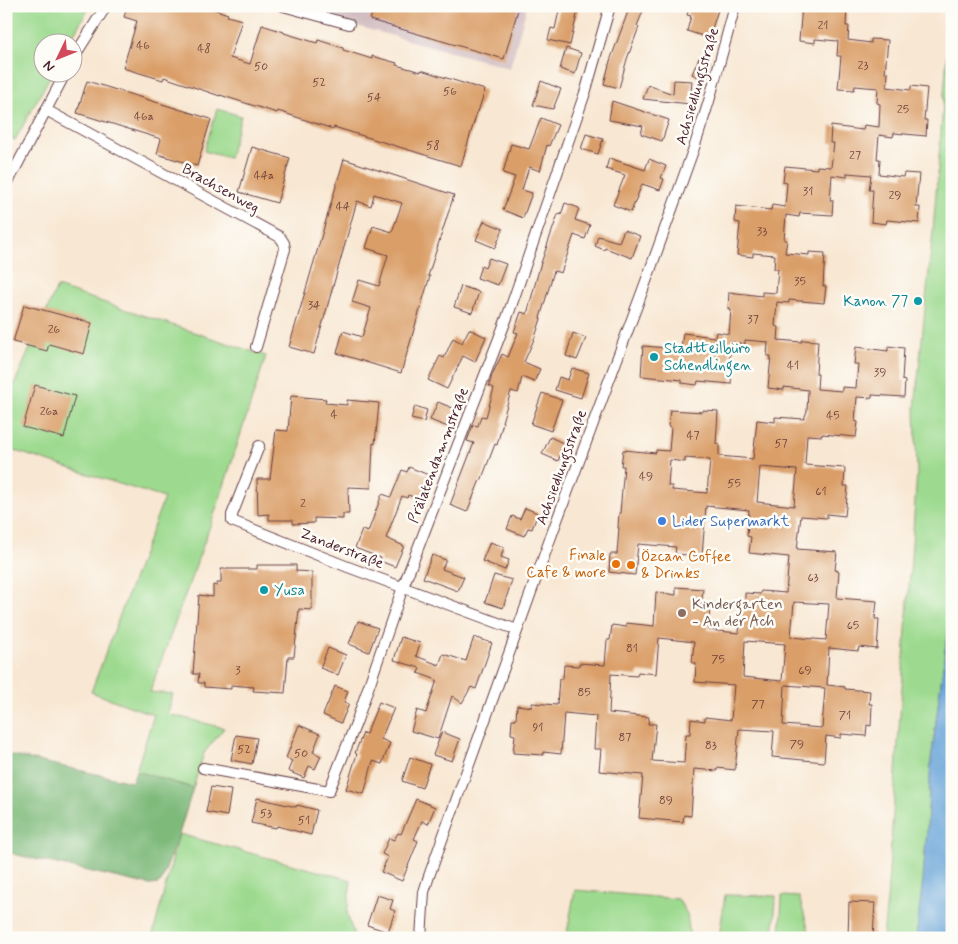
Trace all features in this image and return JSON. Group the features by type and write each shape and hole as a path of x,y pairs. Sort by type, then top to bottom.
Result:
{"street":[{"path":"82,44 106,6"},
{"path":"282,6 349,24"},
{"name":"Prälatendammstraße","path":"203,768 329,791 356,723 403,587 508,315 586,90 610,6"},
{"name":"Achsiedlungsstraße","path":"421,938 424,892 429,876 695,145 712,92 735,6"},
{"path":"6,186 61,82"},
{"name":"Brachsenweg","path":"46,110 280,237 285,249 256,347"},
{"name":"Zanderstraße","path":"259,446 232,515 232,521 517,630"}],"shaded area":[{"path":"283,6 527,6 510,68"}],"green space":[{"path":"6,6 90,6 75,32 32,32 32,82 47,82 15,140 6,136"},
{"path":"951,6 952,596 931,761 923,880 916,938 883,938 917,473 915,408 933,231"},
{"path":"217,109 241,116 229,158 204,151"},
{"path":"57,287 266,356 219,501 150,692 173,694 168,714 224,728 204,753 193,788 136,771 154,715 91,692 164,498 6,448 6,403"},
{"path":"6,754 132,782 136,771 193,788 179,834 161,882 150,885 6,851"},
{"path":"179,834 351,880 347,914 355,938 152,938"},
{"path":"575,890 678,899 687,914 690,937 566,938"},
{"path":"725,895 776,896 773,938 719,938"},
{"path":"782,896 799,897 811,938 780,938"}],"water":[{"path":"952,596 952,938 916,938 923,880 931,761"}],"building":[{"path":"127,6 204,6 242,20 230,58 250,64 262,25 317,43 318,40 372,59 372,56 397,63 396,65 421,72 421,70 485,90 461,166 334,127 333,129 278,111 277,113 220,96 164,77 163,80 123,68 137,21 124,17"},
{"path":"374,6 519,6 504,59 370,20"},
{"path":"560,6 579,6 570,45 548,40 551,28 555,29"},
{"path":"630,6 645,6 637,26 639,27 619,88 604,84 610,61"},
{"path":"690,6 705,6 718,10 709,38 687,31 691,16 687,15"},
{"path":"802,6 847,6 846,26 849,26 848,40 871,43 871,39 888,40 885,73 888,73 887,87 911,90 911,86 927,88 924,120 927,120 926,136 894,133 893,137 879,135 877,159 880,159 879,174 903,177 904,173 919,174 916,207 920,207 919,223 887,220 886,224 871,222 873,190 869,190 871,175 847,173 847,177 832,175 830,200 833,200 832,215 800,213 799,217 786,215 784,240 787,240 785,253 809,255 809,252 825,253 823,286 826,286 824,303 789,300 789,303 777,302 775,326 779,327 778,340 818,341 817,389 842,391 842,387 856,388 858,364 854,364 856,347 888,351 888,346 904,348 902,380 905,381 904,397 872,395 872,398 857,397 855,421 858,422 856,437 822,434 822,436 807,435 805,465 845,468 844,486 848,486 845,516 827,514 827,518 801,516 797,549 837,552 835,570 839,571 837,598 877,601 875,619 879,619 877,649 859,647 858,651 829,648 827,685 870,691 869,704 872,704 871,726 867,725 866,736 841,734 841,738 826,736 824,762 772,757 774,731 739,729 735,770 717,768 717,771 694,769 691,816 684,815 683,822 639,818 643,775 599,771 601,749 594,749 596,716 564,713 561,754 543,752 543,755 513,753 515,735 511,734 512,719 516,719 517,705 532,707 532,703 557,705 559,679 563,679 564,665 579,666 579,663 605,665 607,640 610,640 612,625 626,627 626,623 654,626 656,592 676,595 676,587 703,589 701,607 710,608 708,630 739,633 741,607 745,607 745,593 760,594 761,591 786,593 789,557 749,553 751,537 747,536 749,510 706,506 702,556 675,554 676,547 638,544 635,575 609,572 610,554 617,554 624,466 621,466 623,450 656,453 656,450 669,451 671,427 668,426 670,410 718,411 716,444 719,444 719,456 753,459 757,420 775,422 775,417 804,419 807,411 808,390 784,387 784,390 768,388 771,356 767,356 768,342 745,340 745,344 731,342 729,367 732,368 731,384 698,381 697,385 682,383 682,380 641,376 643,346 681,349 683,333 715,337 716,332 729,334 731,310 728,309 729,292 762,296 762,292 776,293 778,269 774,269 775,255 753,253 753,257 737,255 740,223 735,222 736,206 771,210 772,205 785,207 787,183 783,182 785,166 817,169 817,166 831,167 834,143 830,143 831,126 863,130 864,125 879,127 880,104 877,103 878,88 855,86 854,90 838,89 841,56 837,56 838,41 815,39 815,43 799,41","holes":["685,458 710,460 707,493 672,490 672,486 668,486 670,460 685,462","760,467 797,470 794,506 757,502","794,602 829,604 826,640 791,637","659,638 694,642 692,663 696,663 695,682 734,685 731,720 705,717 705,721 691,719 690,734 686,734 684,763 652,761 656,724 648,724 649,717 609,713 611,674 637,676 638,672 656,674","745,641 785,644 782,681 743,677","785,685 825,688 822,728 783,725"]},
{"path":"566,48 581,53 575,74 560,69"},
{"path":"700,56 710,61 702,79 692,74"},
{"path":"674,80 692,81 690,104 643,99 648,85 673,94"},
{"path":"87,81 211,119 197,166 157,154 161,139 77,113"},
{"path":"541,81 561,89 553,109 533,105"},
{"path":"612,101 669,120 662,141 641,134 643,126 609,120"},
{"path":"541,118 558,125 549,146 547,145 540,171 529,167 522,190 532,193 523,218 503,210 515,177 503,173 511,144 529,149"},
{"path":"586,134 603,139 598,154 581,149"},
{"path":"252,147 290,158 277,203 239,192"},
{"path":"609,158 645,170 649,159 666,166 661,178 664,179 660,190 642,184 631,212 613,205 625,175 606,169"},
{"path":"344,159 454,195 428,276 430,276 401,373 337,353 343,331 362,337 371,308 352,302 359,280 379,286 388,255 366,248 373,226 392,232 402,203 374,194 371,206 357,201 314,354 289,347"},
{"path":"565,203 579,208 575,220 590,225 585,239 574,235 561,273 554,271 541,319 524,362 540,369 534,382 522,377 518,393 511,391 497,445 495,444 467,512 450,505 474,443 467,441 473,425 478,426 481,416 486,417 494,388 489,386 492,375 502,354 508,357 518,333 514,332 521,312 527,314 540,266 558,214 561,215"},
{"path":"484,221 503,229 495,248 476,240"},
{"path":"624,230 640,236 632,258 595,246 598,236 619,242"},
{"path":"489,258 506,264 498,285 477,278 481,266 485,268"},
{"path":"461,286 479,292 472,313 454,307"},
{"path":"24,305 92,323 84,354 49,344 47,351 13,342"},
{"path":"469,329 486,337 475,362 463,356 447,389 428,380 440,356 444,358 453,338 462,343"},
{"path":"573,333 586,338 577,360 566,356"},
{"path":"572,368 589,373 581,398 555,390 559,377 568,380"},
{"path":"35,385 75,396 64,438 23,427"},
{"path":"542,393 562,400 551,431 531,424"},
{"path":"291,396 326,399 325,403 347,405 347,400 379,403 375,444 373,443 371,488 348,487 349,514 343,514 343,519 314,518 314,523 293,524 293,520 269,520 269,514 258,515 257,479 270,479 276,430 288,431"},
{"path":"438,402 455,409 448,427 430,420"},
{"path":"415,406 427,410 424,422 411,419"},
{"path":"550,437 565,444 558,461 542,454"},
{"path":"409,467 431,476 421,500 408,495 407,498 402,496 386,538 404,546 395,567 380,561 381,558 355,548 362,530 368,532 382,494 391,497 402,470 407,472"},
{"path":"525,508 538,513 532,529 528,528 524,536 507,529 512,516 520,519"},
{"path":"490,542 504,547 501,557 509,560 505,570 482,561"},
{"path":"432,555 446,560 442,569 464,577 458,591 423,578"},
{"path":"257,565 296,565 296,571 312,572 312,610 299,609 294,657 288,657 285,693 253,691 254,687 231,685 231,689 204,687 204,683 198,683 199,674 193,674 199,595 213,597 213,585 217,586 217,583 221,583 221,569 257,569"},
{"path":"494,575 512,580 503,608 485,602"},
{"path":"358,621 378,628 369,652 349,644"},
{"path":"401,637 420,643 416,656 439,665 443,654 466,661 474,637 492,643 476,689 471,687 462,703 452,696 438,739 411,731 417,710 426,713 437,680 418,673 420,668 394,660"},
{"path":"328,648 346,655 338,675 320,668"},
{"path":"335,686 348,691 344,702 349,704 341,723 323,715"},
{"path":"379,702 394,708 381,739 390,743 382,764 373,761 364,794 346,789 357,754 355,753 363,733 366,734"},
{"path":"299,725 320,734 313,752 321,756 315,769 309,766 304,778 288,771 292,761 286,758"},
{"path":"442,732 460,739 452,761 433,755"},
{"path":"236,735 257,738 252,764 231,760"},
{"path":"410,757 430,764 422,788 402,781"},
{"path":"211,787 231,790 227,816 206,812"},
{"path":"257,798 317,810 311,835 277,826 276,828 251,823"},
{"path":"416,799 435,807 428,824 422,821 414,839 418,841 402,881 381,872 388,857 382,854 389,838 394,840 398,833 401,834"},
{"path":"377,895 393,900 390,909 395,911 388,932 367,925"},
{"path":"849,902 875,903 873,938 848,938"}],"place":[{"name":"Kanon 77","path":"918,301"},
{"name":"Stadtteilbüro Schendlingen","path":"654,357"},
{"name":"Lider Supermarkt","path":"662,521"},
{"name":"Finale Cafe & more","path":"616,564"},
{"name":"Özcan Coffee & Drinks","path":"631,565"},
{"name":"Yusa","path":"264,590"},
{"name":"Kindergarten - An der Ach","path":"682,613"}]}
